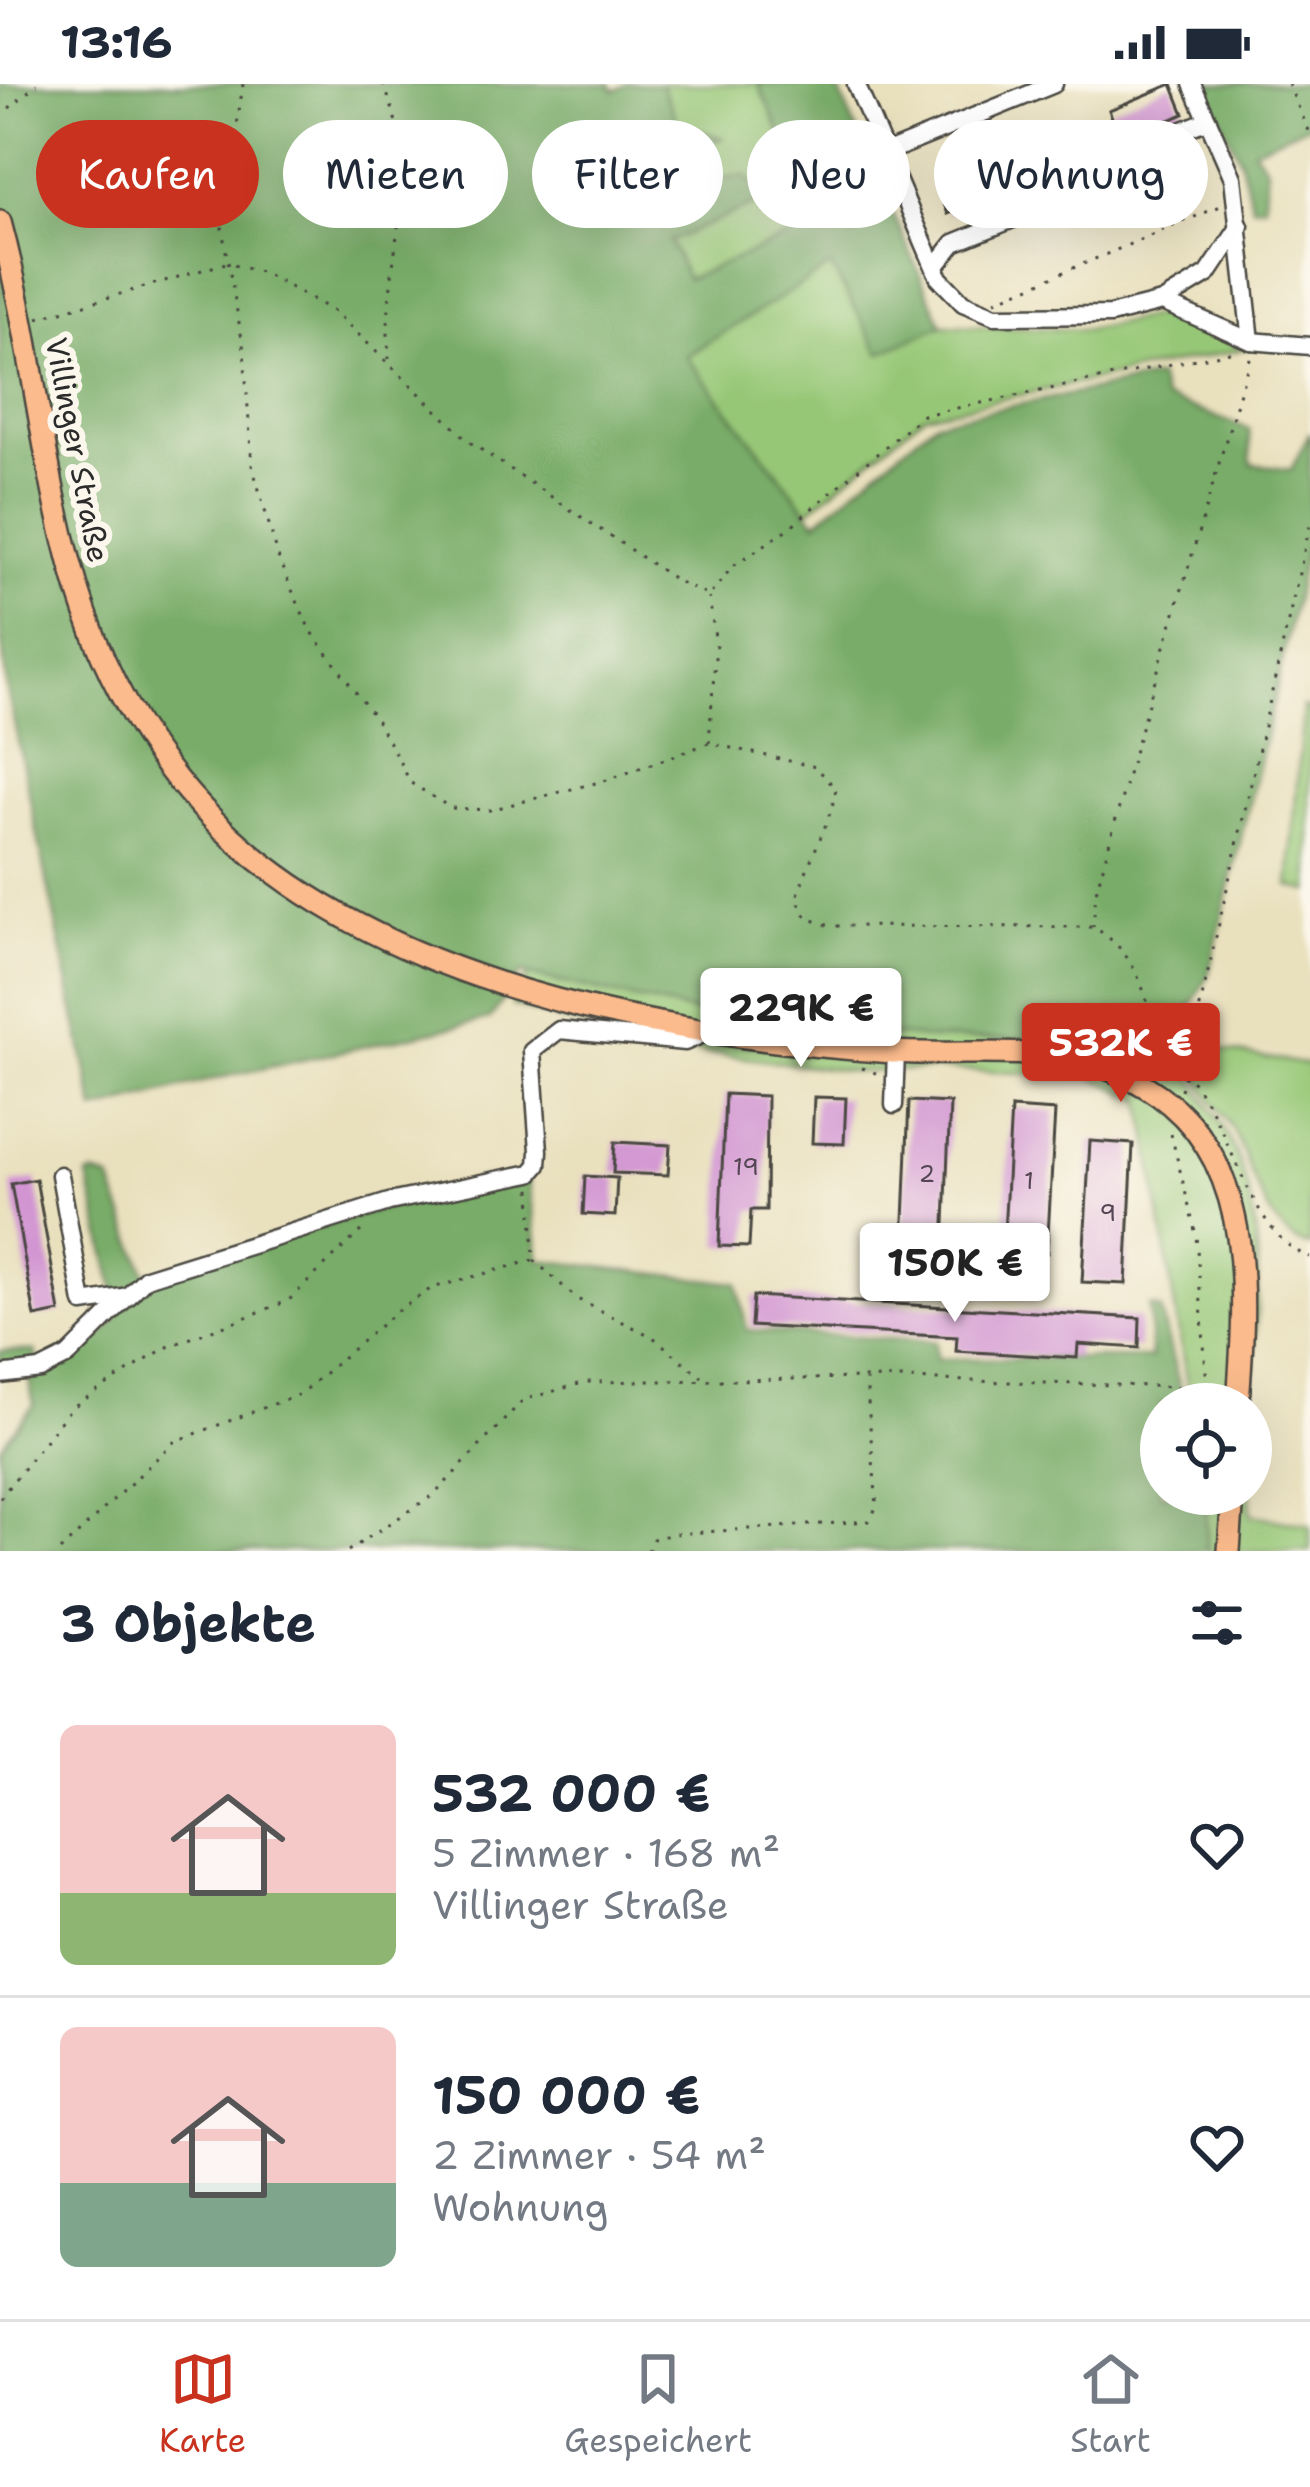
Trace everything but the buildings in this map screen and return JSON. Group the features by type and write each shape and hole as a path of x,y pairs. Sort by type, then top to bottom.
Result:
{"main road":[{"name":"Villinger Straße","path":"0,222 54,512 77,595 133,718 203,810 307,898 406,951 528,989 713,1029 896,1052 1091,1060 1128,1075 1174,1106 1214,1160 1238,1230 1238,1383"},
{"path":"1229,1551 1232,1515"}],"lane":[{"path":"856,84 871,120"},
{"path":"910,143 1054,84"},
{"path":"1192,84 1236,200 1251,341"},
{"path":"910,210 935,267 963,302 983,311 1054,318 1110,316 1162,302 1208,274 1240,226"},
{"path":"935,267 954,243 991,228"},
{"path":"1162,302 1251,341 1310,346"},
{"path":"0,1375 40,1370 68,1357 146,1278 389,1202 531,1173 538,1165 539,1151 532,1052 542,1039 578,1030 685,1042 713,1029"},
{"path":"894,1106 896,1052"},
{"path":"60,1175 83,1303 129,1296"}],"path":[{"path":"0,116 37,84"},
{"path":"243,84 222,229 244,350 252,464 280,562 309,628 379,724 411,783 451,808 490,810 607,780 709,743 816,767 836,789 830,822 805,868 797,899 807,918 830,926 1094,927 1116,940 1139,971 1162,1060"},
{"path":"383,84 404,143 389,290 389,360"},
{"path":"1288,84 1310,133"},
{"path":"983,311 1003,294 1236,200"},
{"path":"22,324 226,263 264,273 334,312 471,443 677,581 709,596"},
{"path":"709,743 716,644 709,596 733,566 784,532 923,416 1244,349 1251,341"},
{"path":"1094,927 1096,892 1251,363 1251,341"},
{"path":"1310,525 1185,1072 1239,1160 1264,1222 1286,1249 1310,1257"},
{"path":"348,1551 436,1494 523,1400 586,1382 866,1378 1207,1387 1196,1235 1171,1130 1174,1106"},
{"path":"531,1173 534,1260 577,1299 653,1337 704,1378"},
{"path":"0,1498 70,1408 166,1348 288,1301 389,1202"},
{"path":"60,1551 174,1442 300,1394 397,1310 432,1288 534,1260"},
{"path":"648,1551 652,1540 673,1534 868,1521 877,1506 866,1378"},
{"path":"364,1540 371,1551"}],"green space":[{"path":"0,84 610,84 614,91 628,84 661,84 677,120 532,120 532,228 700,228 670,241 687,279 810,228 899,228 942,325 880,353 831,266 686,356 816,522 936,421 1158,377 1164,398 1249,429 1251,464 1291,470 1310,432 1310,525 1277,686 1208,977 1172,1039 932,1039 712,1016 521,973 490,1019 210,1080 95,1111 7,689 0,626"},
{"path":"661,84 758,84 775,120 747,120 747,178 723,178 723,120 677,120"},
{"path":"758,84 836,84 852,120 775,120"},
{"path":"1205,84 1310,84 1310,124 1253,149 1267,168 1264,205 1252,206 1240,160"},
{"path":"723,178 747,178 747,207 723,218"},
{"path":"747,208 747,228 810,228 686,280 670,241 700,228 723,228 723,218"},
{"path":"832,265 880,352 942,325 1086,330 1169,313 1244,349 924,415 808,511 685,356"},
{"path":"1303,707 1310,710 1310,891 1289,886"},
{"path":"528,975 712,1016 932,1039 1172,1039 1233,1146 1248,1192 1258,1282 1252,1383 1187,1383 1142,1101 1091,1077 937,1069 857,1072 674,1049 674,1036 566,1022 512,1005"},
{"path":"1203,1047 1310,1065 1310,1246 1282,1229 1262,1199 1234,1132 1202,1082"},
{"path":"88,1176 110,1179 147,1278 480,1179 529,1183 540,1260 737,1283 747,1330 935,1342 936,1359 1151,1358 1149,1306 1160,1309 1179,1383 1140,1383 1140,1515 1206,1515 1207,1551 0,1551 0,1447 34,1405 27,1369 0,1370 0,1351 35,1351 39,1366 106,1332 120,1314"},
{"path":"1206,1515 1251,1515 1310,1525 1310,1551 1207,1551"}]}
